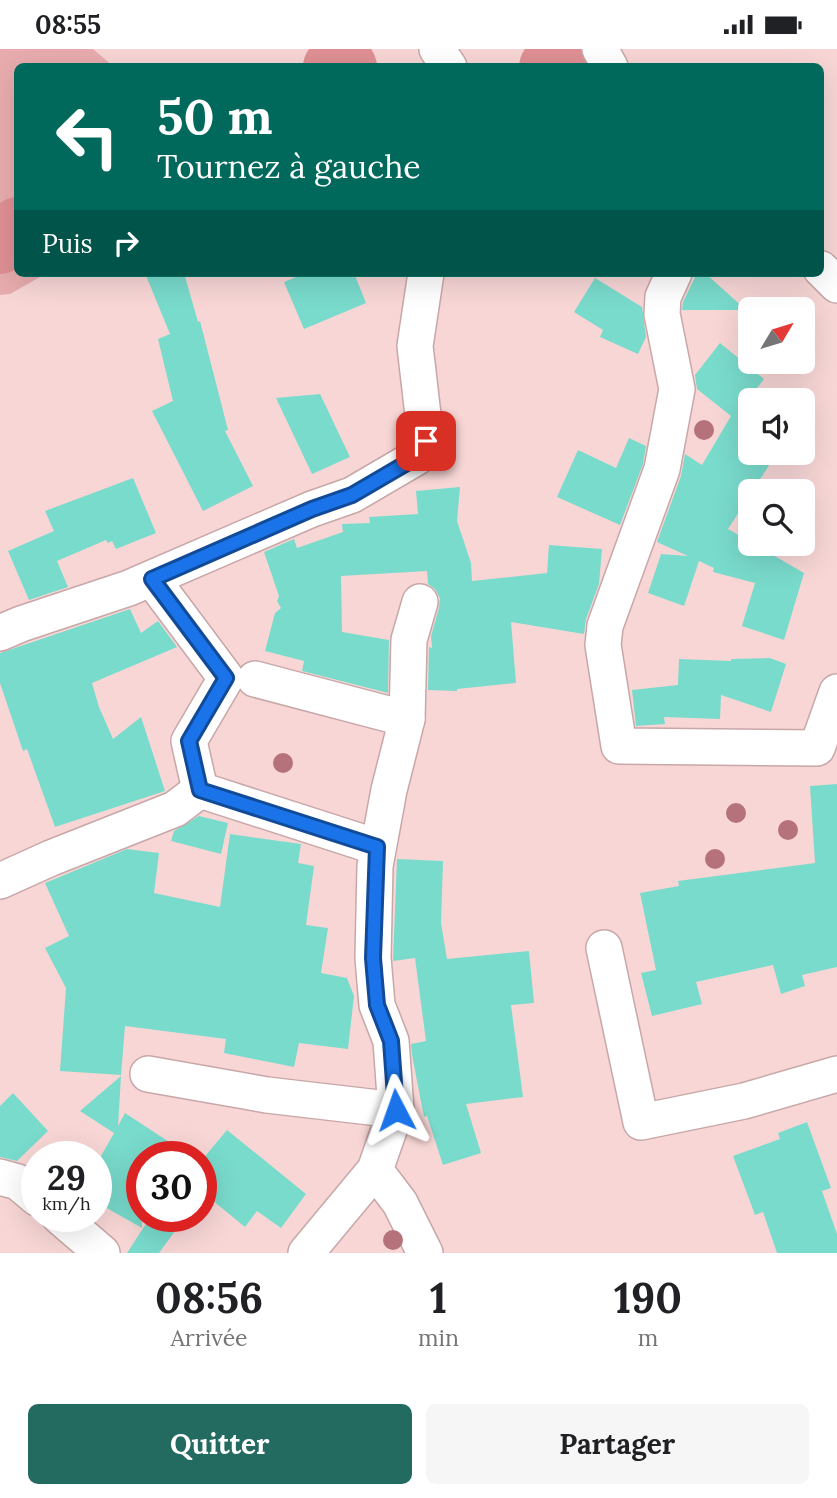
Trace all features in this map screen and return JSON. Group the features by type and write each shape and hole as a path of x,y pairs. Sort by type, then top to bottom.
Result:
{"street":[{"path":"824,272 837,285"},
{"path":"0,633 152,579 301,514 352,495 417,457 424,451 426,441 415,346 425,277"},
{"path":"672,277 663,297 662,314 677,389 662,469 605,626 603,645 619,746 817,748 837,692"},
{"path":"152,579 226,678 189,741 200,790"},
{"path":"306,1253 375,1170 396,1110 391,1041 377,1005 373,958 377,847 407,719 409,640 420,602"},
{"path":"255,679 407,719"},
{"path":"200,790 377,847"},
{"path":"0,881 175,809 200,790"},
{"path":"604,948 641,1122 744,1101 837,1074"},
{"path":"148,1074 226,1089 344,1106 396,1110"},
{"path":"375,1170 400,1203 425,1253"},
{"path":"0,1177 21,1185"},
{"path":"78,1232 102,1253"}],"shaded area":[{"path":"0,49 93,49 109,63 14,63 14,277 40,277 10,294 0,295"}],"building":[{"path":"147,277 185,277 198,322 200,321 228,430 225,431 253,486 203,511 152,411 173,401 158,339 170,334"},
{"path":"296,277 356,277 366,303 304,329 284,282"},
{"path":"695,277 709,277 738,303 738,310 682,310"},
{"path":"595,278 642,307 646,337 638,354 600,337 603,330 574,312"},
{"path":"720,343 738,358 738,375 759,375 764,379 757,388 738,388 738,465 769,465 760,479 738,479 738,513 728,529 738,535 738,556 775,556 804,573 784,640 742,626 755,583 713,572 714,568 699,561 684,606 648,593 661,554 688,556 657,542 681,476 685,454 702,465 731,416 697,389 695,375"},
{"path":"320,394 350,457 312,474 276,398"},
{"path":"629,438 646,446 643,464 620,525 557,497 578,450 616,468"},
{"path":"133,478 156,533 116,549 112,541 108,543 106,540 57,561 68,587 29,600 8,551 54,531 45,511"},
{"path":"460,487 457,521 471,563 472,581 547,573 549,545 602,549 599,584 586,619 584,634 511,622 516,683 457,691 428,690 429,647 432,648 431,636 440,598 428,584 427,571 341,576 342,632 389,640 388,693 302,671 304,661 265,651 275,613 281,608 264,552 294,539 297,548 343,532 342,524 370,523 369,517 418,514 416,491"},
{"path":"130,609 141,633 158,621 177,647 92,683 113,739 141,717 165,791 55,827 27,749 23,751 0,683 0,653"},
{"path":"770,658 786,664 771,712 721,695 720,719 664,717 665,724 636,726 632,690 678,685 679,659 731,661"},
{"path":"837,784 837,967 802,975 805,986 781,994 773,965 696,982 702,1004 652,1016 641,973 656,970 640,893 679,886 678,881 815,863 810,786"},
{"path":"199,816 228,823 221,854 171,841 174,831"},
{"path":"230,834 301,844 298,863 314,866 306,925 328,928 321,973 347,978 354,996 348,1049 299,1043 294,1067 224,1053 226,1039 125,1026 121,1075 60,1071 66,988 45,948 69,936 45,883 127,849 159,853 154,893 220,907"},
{"path":"397,859 443,861 441,923 447,959 529,951 534,1003 511,1005 523,1097 466,1104 481,1153 443,1165 427,1116 424,1117 412,1055 411,1044 426,1041 415,958 393,961"},
{"path":"121,1076 118,1126 125,1113 168,1141 126,1141 126,1219 112,1211 112,1141 110,1141 114,1133 80,1111"},
{"path":"13,1093 48,1131 38,1141 21,1141 21,1157 17,1161 0,1157 0,1106"},
{"path":"807,1122 831,1188 822,1191 837,1234 837,1253 777,1253 763,1212 755,1215 733,1156 780,1139 778,1133"},
{"path":"227,1130 306,1194 281,1228 257,1211 245,1227 217,1204 217,1142"},
{"path":"141,1232 174,1232 159,1253 127,1253"}],"waterway":[{"path":"553,63 565,49"},
{"path":"0,244 14,231"}],"route":[{"path":"396,1110 391,1041 377,1005 373,958 377,847 200,790 189,741 226,678 152,579 312,509 352,495 417,457 424,451 426,441"}]}
